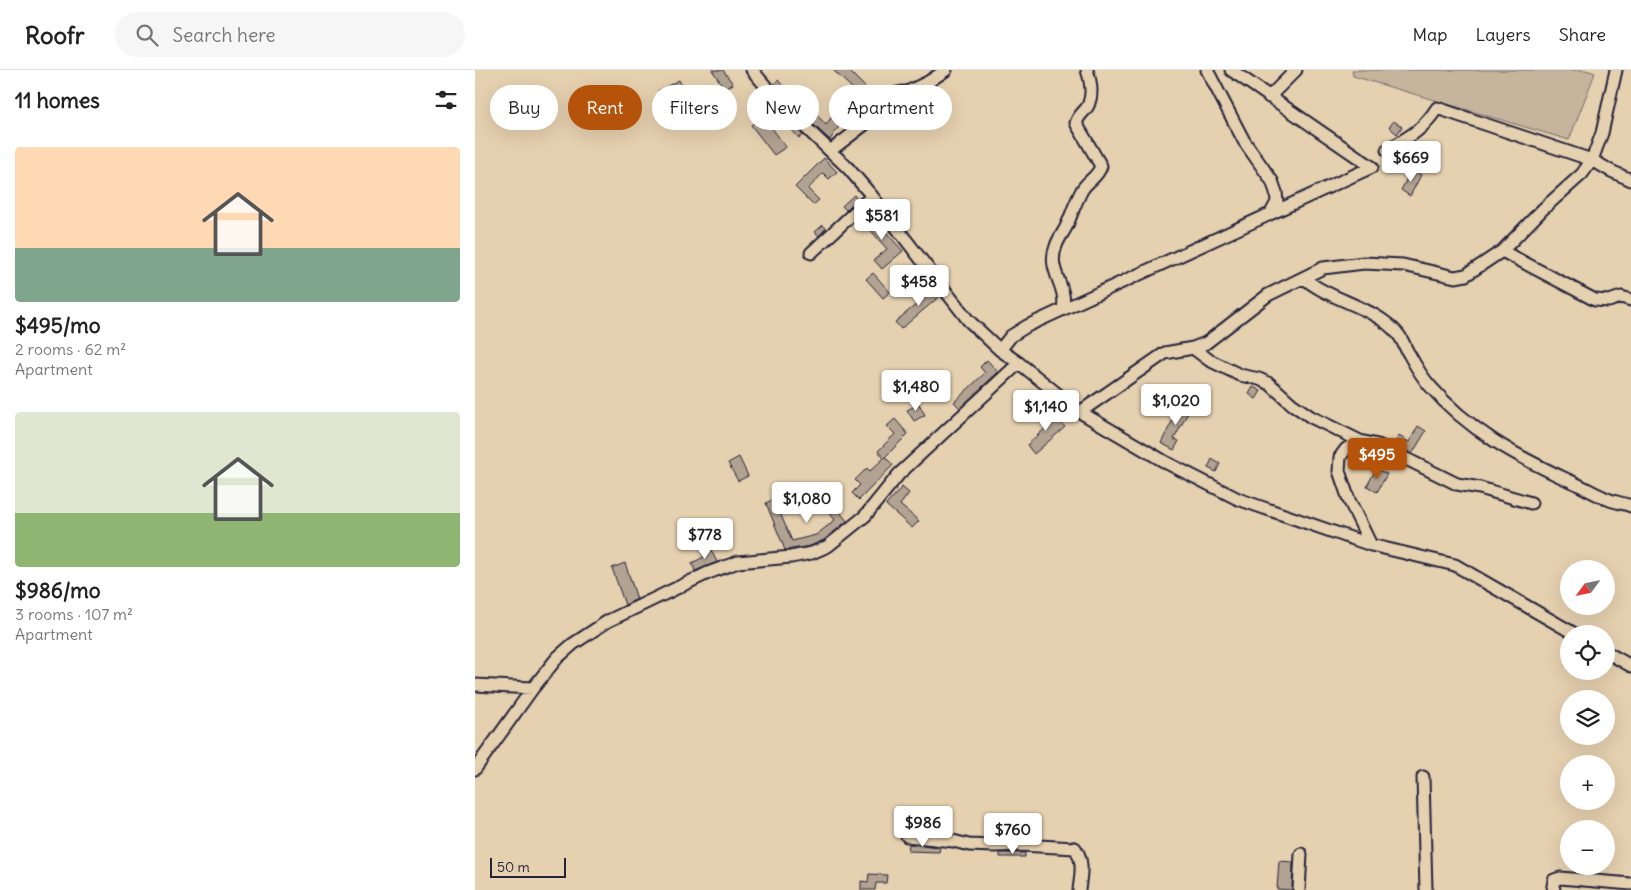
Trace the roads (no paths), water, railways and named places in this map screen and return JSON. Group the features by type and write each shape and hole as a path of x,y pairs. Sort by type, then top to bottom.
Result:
{"street":[{"path":"753,70 779,102 848,168 968,320 1000,350 1080,412 1167,462 1238,499 1371,545 1455,565 1560,625"},
{"path":"830,151 907,92 928,82 945,70"},
{"path":"1063,309 1064,296 1053,270 1052,260 1056,246 1084,187 1099,173 1101,166 1077,124 1078,117 1089,104 1091,84 1087,70"},
{"path":"1207,70 1244,141 1272,181 1277,202 1271,213"},
{"path":"1000,350 1011,336 1027,326 1372,167 1231,70"},
{"path":"1269,97 1296,70"},
{"path":"1080,412 1165,353 1193,348 1206,343 1268,295 1323,268 1364,263 1403,265 1455,277 1465,275 1502,250 1582,174 1592,160 1602,133 1616,70"},
{"path":"1387,150 1418,132 1437,108 1592,160 1631,180"},
{"path":"811,254 872,196"},
{"path":"1502,250 1595,300 1609,301 1621,297 1631,300"},
{"path":"1304,278 1314,287 1362,308 1382,320 1399,334 1408,354 1428,384 1464,420 1500,446 1607,499 1631,506"},
{"path":"1193,348 1209,360 1239,375 1259,379 1270,384 1292,404 1311,417 1360,441 1378,445 1457,484 1480,488 1531,503"},
{"path":"475,769 533,688 557,658 573,644 608,621 708,573 738,562 791,558 812,553 828,546 865,516 899,474 1019,363"},
{"path":"1360,441 1346,449 1339,457 1339,471 1349,500 1371,545"},
{"path":"1615,657 1631,666"},
{"path":"475,686 533,688"},
{"path":"1423,776 1426,890"},
{"path":"907,836 953,841 969,845 1075,848 1081,856 1082,867 1079,890"},
{"path":"1299,890 1301,854"},
{"path":"1554,890 1554,880 1560,878 1631,884"}]}
